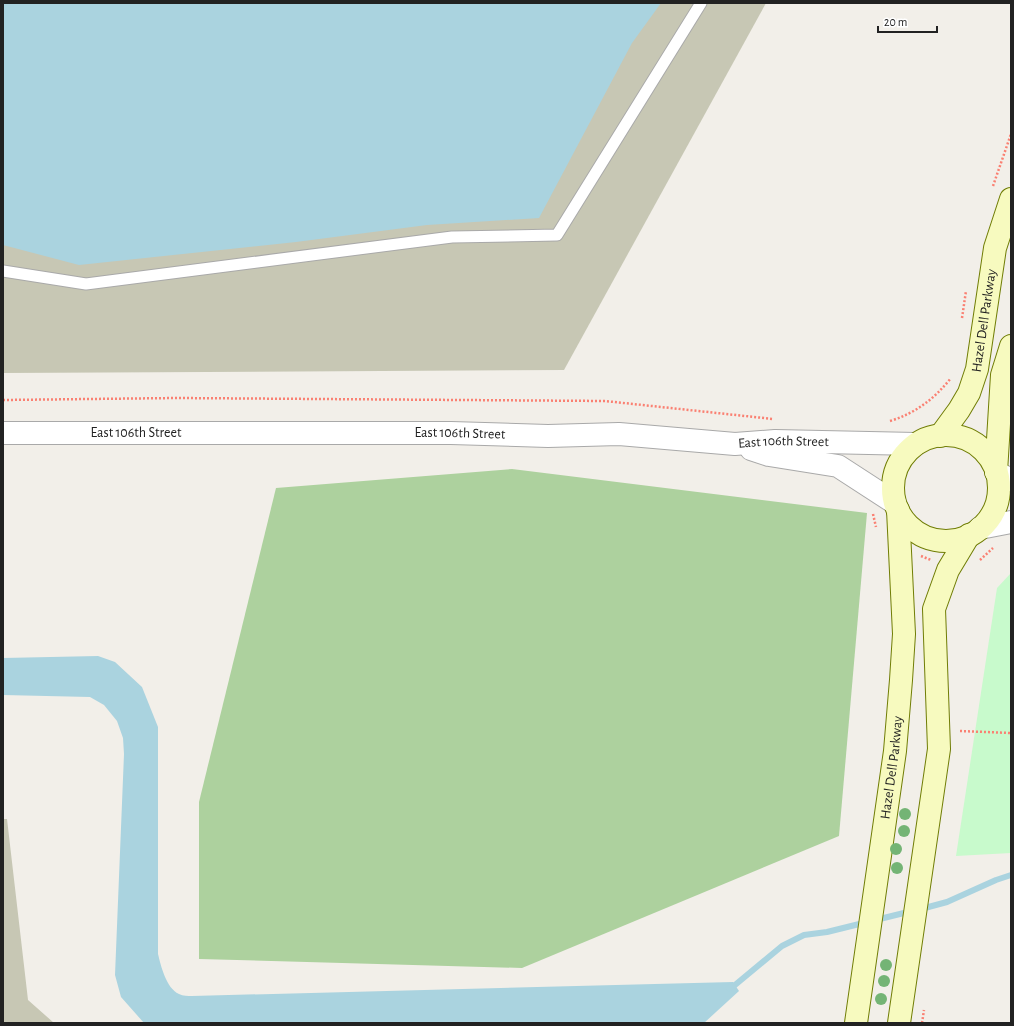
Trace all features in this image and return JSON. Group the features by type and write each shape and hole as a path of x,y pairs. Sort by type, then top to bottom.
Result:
{"main road":[{"name":"Hazel Dell Parkway","path":"940,436 959,410 969,393 978,369 995,248 1011,199"},
{"name":"Hazel Dell Parkway","path":"1004,476 1002,375 1011,346"},
{"path":"899,1023 920,870 939,749 934,609 948,570 975,532 989,519 998,498 999,486 1004,476 988,456 974,444 958,437 940,436 923,440 916,444 906,453 898,464 894,477 893,490 896,507 912,529 934,540 958,540 975,532"},
{"name":"Hazel Dell Parkway","path":"856,1023 895,751 902,680 904,634 902,557 896,507"}],"street":[{"name":"East 106th Street","path":"3,433 451,433 548,436 619,434 735,444 775,441 916,444"},
{"path":"735,444 769,455 838,466 896,507"},
{"path":"975,532 1011,522"}],"lane":[{"path":"3,271 86,284 452,237 557,235 701,3"}],"path":[{"path":"884,422 891,421 918,410 938,394 952,377"},
{"path":"3,400 176,398 605,401 776,419"},
{"path":"870,511 874,516 877,533"},
{"path":"975,564 996,546"},
{"path":"902,557 925,556 948,570"},
{"path":"957,731 1011,733"}],"shaded area":[{"path":"3,3 766,3 564,370 3,373"},
{"path":"3,819 7,819 28,1000 54,1023 3,1023"}],"green space":[{"path":"512,469 867,513 839,836 522,968 199,959 199,802 276,488"},
{"path":"1011,573 1011,853 956,856 997,588"}],"water":[{"path":"3,3 661,3 632,43 539,218 427,225 296,242 79,265 3,245"},
{"path":"98,656 115,662 142,687 158,727 158,954 167,982 174,991 179,994 184,996 192,996 733,982 739,991 704,1023 144,1023 121,997 115,975 124,754 123,738 117,721 104,705 90,697 3,695 3,658"}],"waterway":[{"path":"921,909 947,902 996,880 1011,875"},
{"path":"729,988 735,985 782,946 804,935 827,932 912,911"}]}
